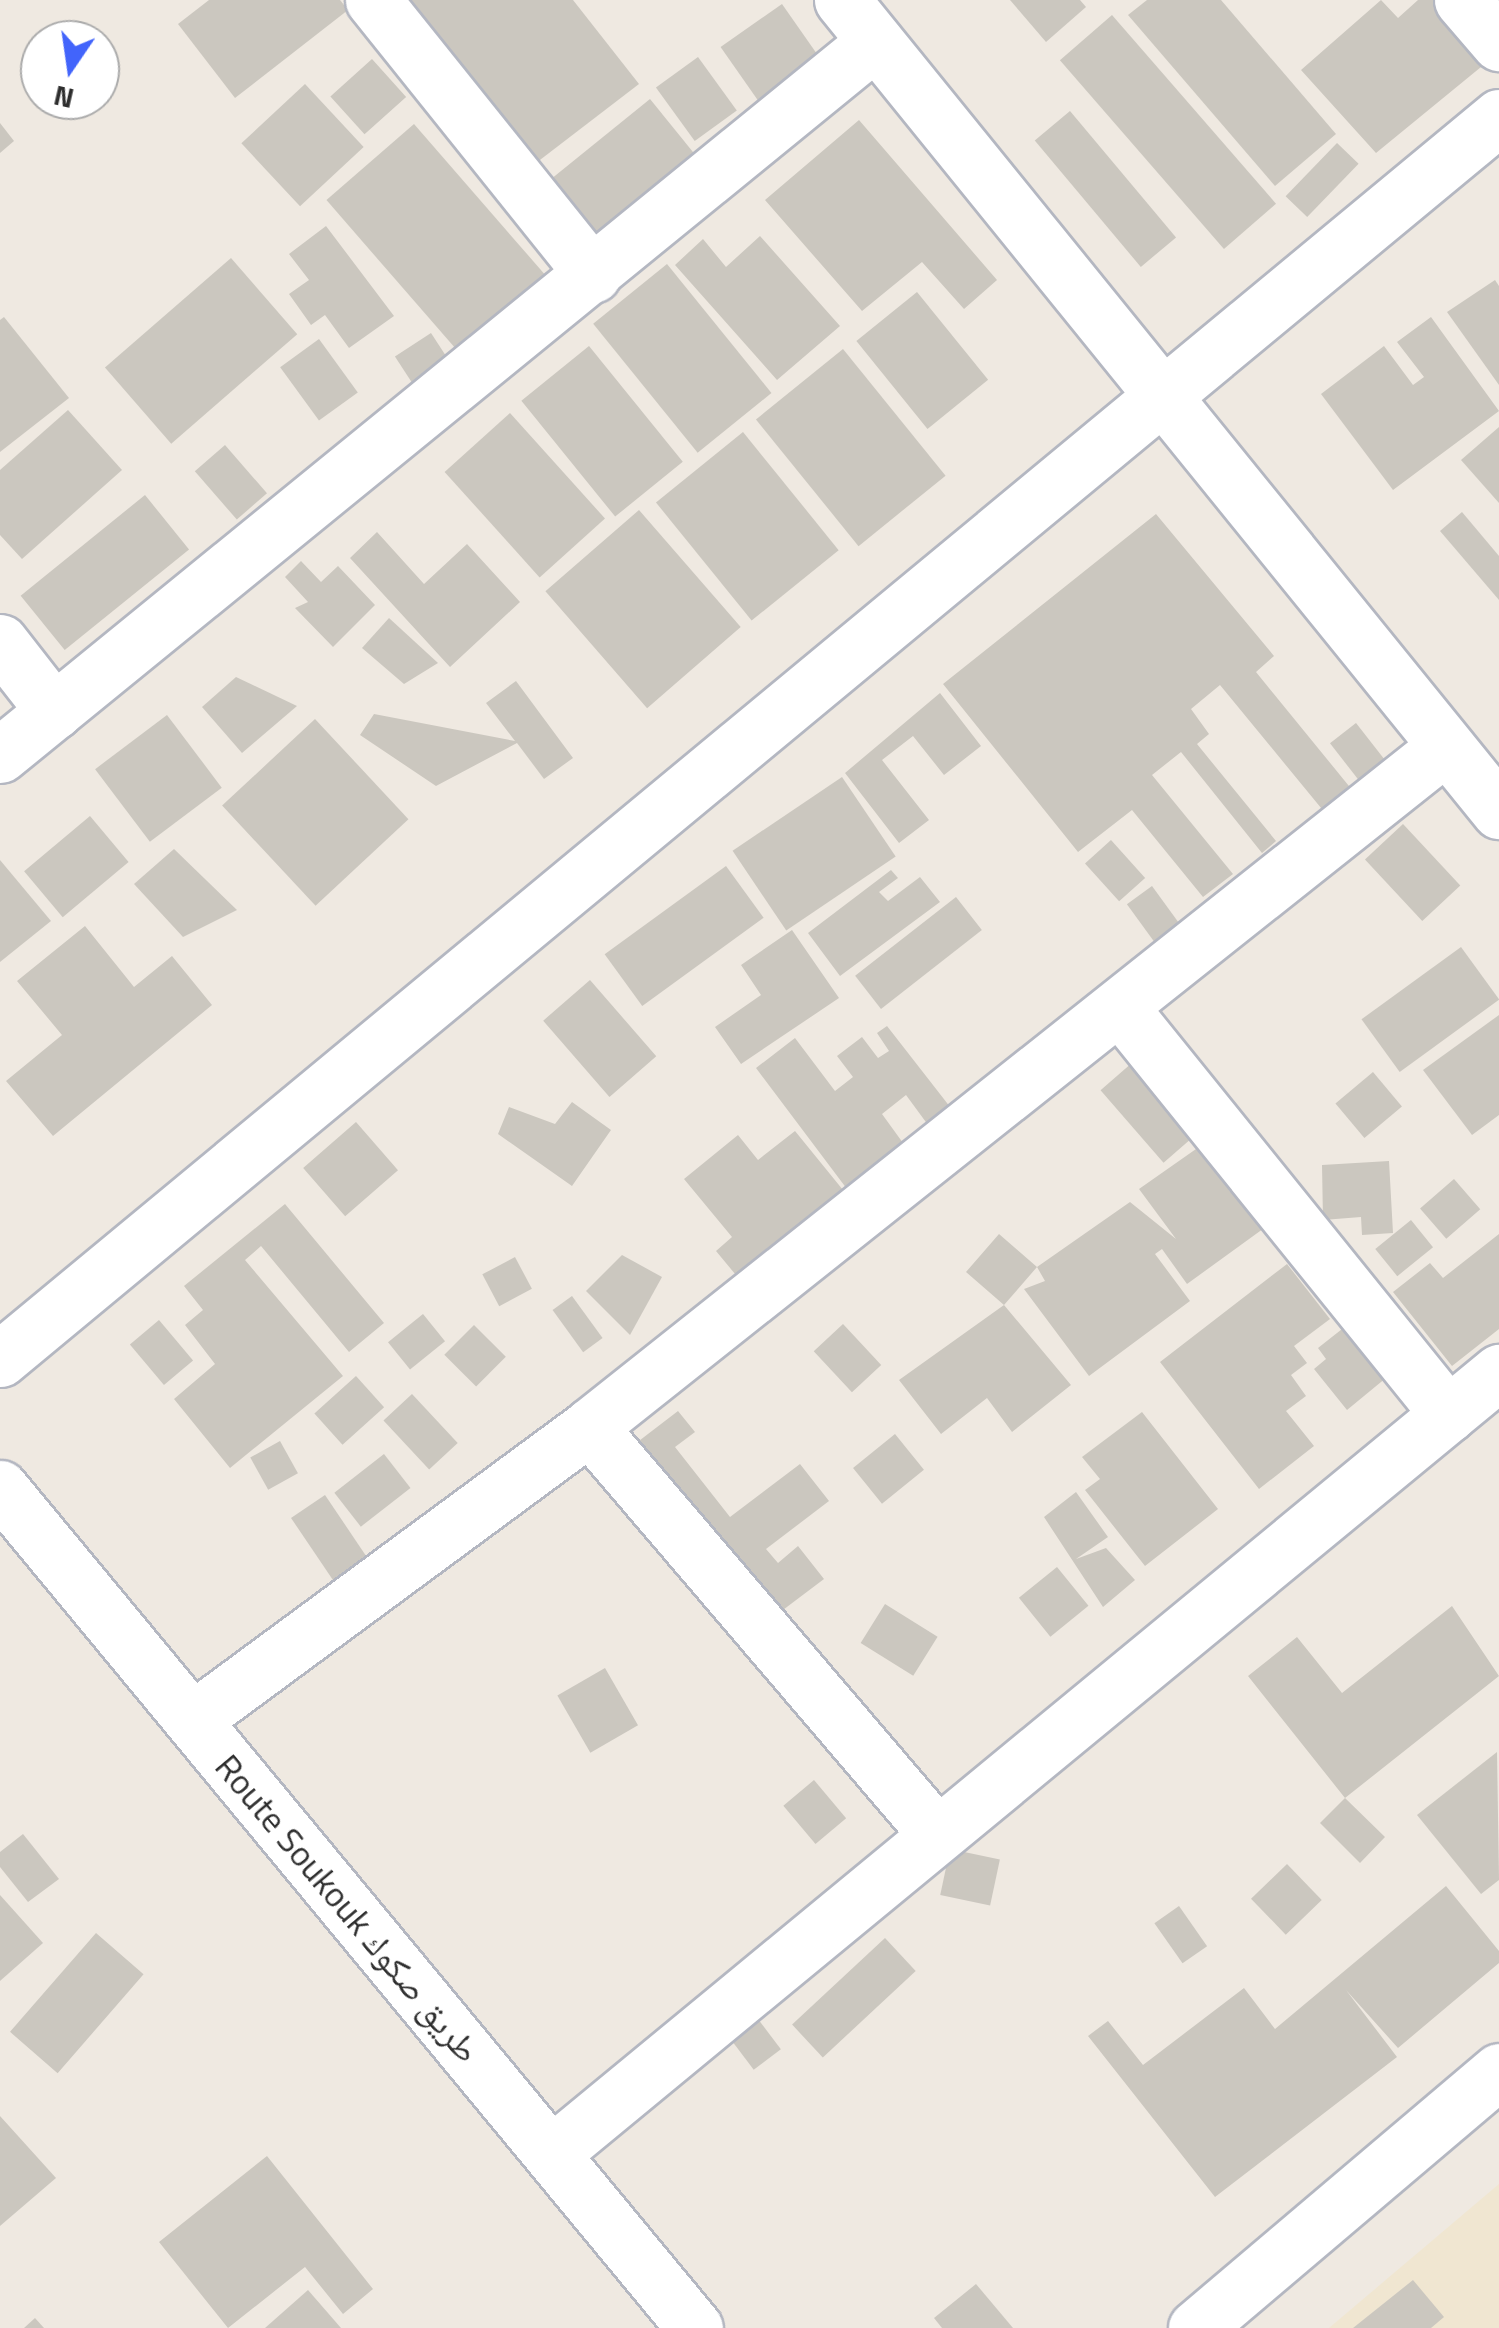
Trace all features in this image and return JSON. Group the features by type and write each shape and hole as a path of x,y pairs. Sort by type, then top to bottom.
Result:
{"street":[{"path":"373,0 593,275"},
{"path":"842,0 1499,811"},
{"path":"1462,0 1499,43"},
{"path":"0,755 876,42"},
{"path":"0,1359 1499,117"},
{"path":"0,642 54,711"},
{"path":"192,1720 590,1427 1124,1011 1445,747"},
{"path":"1124,1011 1448,1414"},
{"path":"552,2153 934,1831 1499,1372"},
{"path":"590,1427 934,1831"},
{"name":"Route Soukouk طريق صكوك","path":"0,1488 695,2328"},
{"path":"1196,2328 1499,2072"}],"shaded area":[{"path":"1499,2184 1499,2328 1329,2328"}],"building":[{"path":"209,0 340,0 348,10 235,98 178,24"},
{"path":"410,0 573,0 639,84 536,163"},
{"path":"1010,0 1080,0 1086,7 1046,42"},
{"path":"1147,0 1221,0 1336,134 1275,186 1128,15"},
{"path":"1381,0 1398,18 1418,0 1444,0 1492,58 1376,153 1301,70"},
{"path":"782,4 823,63 762,106 721,47"},
{"path":"1112,15 1276,204 1224,249 1060,60"},
{"path":"698,57 737,110 695,141 656,88"},
{"path":"372,59 406,97 365,134 330,96"},
{"path":"305,84 364,147 300,206 241,143"},
{"path":"650,99 703,165 601,248 547,182"},
{"path":"1070,111 1176,237 1141,267 1035,141"},
{"path":"859,120 997,280 964,309 922,262 862,311 765,200"},
{"path":"0,123 14,141 0,153"},
{"path":"414,124 552,283 465,359 326,200"},
{"path":"1337,143 1359,164 1307,217 1286,196"},
{"path":"326,226 394,316 349,348 325,315 311,325 289,294 309,280 289,254"},
{"path":"760,236 840,326 777,380 675,265 703,239 726,267"},
{"path":"231,258 297,334 171,444 105,368"},
{"path":"667,264 771,393 698,453 593,324"},
{"path":"1495,280 1499,286 1499,385 1447,312"},
{"path":"917,292 988,380 927,429 856,341"},
{"path":"4,317 69,398 0,452 0,320"},
{"path":"1431,317 1499,411 1393,490 1321,394 1384,346 1413,385 1424,377 1397,342"},
{"path":"431,333 452,365 416,388 395,356"},
{"path":"319,339 358,392 319,421 280,367"},
{"path":"589,346 683,462 615,517 521,401"},
{"path":"843,349 946,476 859,546 756,419"},
{"path":"68,410 122,470 22,559 0,535 0,470"},
{"path":"510,413 605,519 540,577 445,472"},
{"path":"1499,427 1499,503 1461,460"},
{"path":"743,432 839,550 752,621 656,502"},
{"path":"225,445 267,493 237,520 195,471"},
{"path":"145,495 189,549 65,650 21,596"},
{"path":"639,510 741,627 647,708 545,591"},
{"path":"1462,512 1499,556 1499,600 1440,531"},
{"path":"1156,514 1274,656 1256,672 1353,791 1326,814 1220,685 1191,709 1209,734 1197,744 1276,841 1262,853 1181,752 1152,775 1233,874 1203,897 1132,810 1078,852 943,684"},
{"path":"377,532 424,584 467,544 520,602 450,667 350,558"},
{"path":"301,561 321,582 338,566 375,605 333,647 295,608 308,602 285,577"},
{"path":"389,618 438,663 404,684 362,648"},
{"path":"236,677 297,706 242,753 202,707"},
{"path":"516,681 573,758 544,779 517,743 436,786 360,735 374,714 515,741 486,703"},
{"path":"940,693 981,746 944,775 913,736 882,760 929,820 899,843 845,773"},
{"path":"167,715 222,788 150,842 95,769"},
{"path":"315,719 408,819 316,906 222,806"},
{"path":"1356,723 1390,767 1364,787 1330,743"},
{"path":"842,777 896,857 786,930 733,851"},
{"path":"90,816 129,862 63,917 24,871"},
{"path":"1403,824 1460,885 1422,921 1365,859"},
{"path":"1111,840 1145,878 1119,901 1085,863"},
{"path":"174,849 237,910 183,937 134,884"},
{"path":"0,860 51,921 0,962"},
{"path":"726,866 764,918 642,1006 605,954"},
{"path":"891,870 898,878 879,892 888,901 920,877 940,902 840,976 808,933"},
{"path":"1152,886 1183,928 1157,946 1127,904"},
{"path":"956,897 982,930 881,1009 855,976"},
{"path":"85,926 134,987 172,956 212,1005 53,1136 6,1081 62,1035 17,981"},
{"path":"792,930 839,998 741,1064 715,1027 761,995 741,965"},
{"path":"1461,947 1499,1000 1400,1072 1361,1019"},
{"path":"590,980 656,1056 609,1097 543,1021"},
{"path":"1499,1015 1499,1115 1472,1135 1423,1070"},
{"path":"887,1026 954,1112 931,1129 906,1095 882,1114 911,1154 853,1197 756,1068 795,1038 835,1091 853,1077 837,1056 862,1037 878,1058 889,1051 877,1033"},
{"path":"1133,1062 1196,1134 1164,1163 1101,1090"},
{"path":"1373,1072 1402,1106 1364,1138 1335,1103"},
{"path":"572,1102 611,1130 572,1186 498,1134 509,1107 555,1124"},
{"path":"356,1122 398,1170 345,1216 303,1168"},
{"path":"795,1131 856,1206 750,1292 716,1251 732,1237 684,1179 738,1135 758,1160"},
{"path":"1206,1142 1267,1226 1187,1284 1162,1249 1155,1254 1190,1301 1089,1376 1024,1289 1045,1281 1037,1267 1130,1202 1176,1239 1139,1189"},
{"path":"1389,1161 1393,1233 1362,1235 1361,1217 1323,1220 1322,1165"},
{"path":"1454,1179 1480,1209 1446,1239 1420,1209"},
{"path":"285,1204 384,1323 349,1352 261,1246 245,1260 343,1376 230,1468 174,1399 215,1364 185,1325 203,1310 184,1286"},
{"path":"1411,1220 1433,1247 1397,1276 1375,1249"},
{"path":"999,1234 1037,1267 1004,1305 966,1272"},
{"path":"1499,1234 1499,1329 1452,1366 1393,1292 1430,1263 1443,1278"},
{"path":"622,1255 662,1277 630,1335 586,1291"},
{"path":"515,1257 532,1289 499,1306 482,1274"},
{"path":"1287,1264 1330,1319 1294,1346 1307,1363 1291,1375 1306,1396 1286,1411 1314,1446 1259,1489 1160,1362"},
{"path":"572,1296 603,1338 583,1352 553,1310"},
{"path":"1004,1305 1071,1385 1012,1432 987,1398 941,1434 899,1380"},
{"path":"423,1314 445,1341 410,1370 388,1342"},
{"path":"1356,1318 1398,1368 1347,1410 1314,1369 1326,1359 1318,1348"},
{"path":"159,1320 193,1361 164,1385 130,1344"},
{"path":"843,1324 881,1365 852,1392 814,1351"},
{"path":"474,1325 506,1357 476,1387 444,1355"},
{"path":"356,1376 384,1407 342,1445 314,1413"},
{"path":"412,1394 458,1443 429,1470 383,1421"},
{"path":"678,1411 695,1432 675,1447 730,1517 800,1464 829,1501 766,1549 778,1563 798,1546 824,1579 767,1622 631,1447"},
{"path":"1142,1412 1218,1509 1145,1566 1085,1490 1100,1479 1082,1457"},
{"path":"895,1434 924,1470 882,1504 853,1468"},
{"path":"280,1441 298,1473 268,1490 250,1457"},
{"path":"384,1454 410,1488 361,1527 334,1493"},
{"path":"1076,1492 1108,1537 1076,1559 1106,1548 1135,1580 1103,1607 1044,1517"},
{"path":"325,1495 369,1560 335,1583 291,1518"},
{"path":"1057,1567 1088,1606 1050,1637 1019,1598"},
{"path":"885,1604 938,1637 913,1676 861,1643"},
{"path":"1452,1606 1499,1676 1345,1798 1248,1676 1297,1637 1342,1693"},
{"path":"605,1668 638,1725 590,1753 557,1695"},
{"path":"1497,1752 1499,1880 1481,1894 1417,1815"},
{"path":"814,1780 846,1818 815,1844 783,1806"},
{"path":"1345,1798 1385,1837 1360,1863 1320,1823"},
{"path":"23,1834 59,1879 28,1902 0,1867 0,1852"},
{"path":"950,1849 1000,1860 990,1906 940,1895"},
{"path":"1287,1864 1322,1900 1286,1935 1251,1899"},
{"path":"1446,1886 1499,1951 1499,1963 1398,2048 1346,1990 1397,2057 1215,2197 1088,2036 1108,2021 1143,2065 1244,1988 1275,2029"},
{"path":"0,1895 43,1943 0,1981"},
{"path":"1179,1906 1207,1946 1183,1963 1154,1923"},
{"path":"96,1933 144,1974 58,2073 10,2032"},
{"path":"885,1938 916,1971 823,2058 792,2025"},
{"path":"755,2015 781,2049 754,2070 728,2035"},
{"path":"0,2116 56,2178 0,2226"},
{"path":"267,2156 373,2289 343,2314 305,2267 228,2328 159,2242"},
{"path":"1413,2280 1444,2317 1431,2328 1353,2328"},
{"path":"976,2284 1013,2328 942,2328 934,2318"},
{"path":"308,2290 341,2328 265,2328"},
{"path":"35,2318 44,2328 24,2328"}]}
